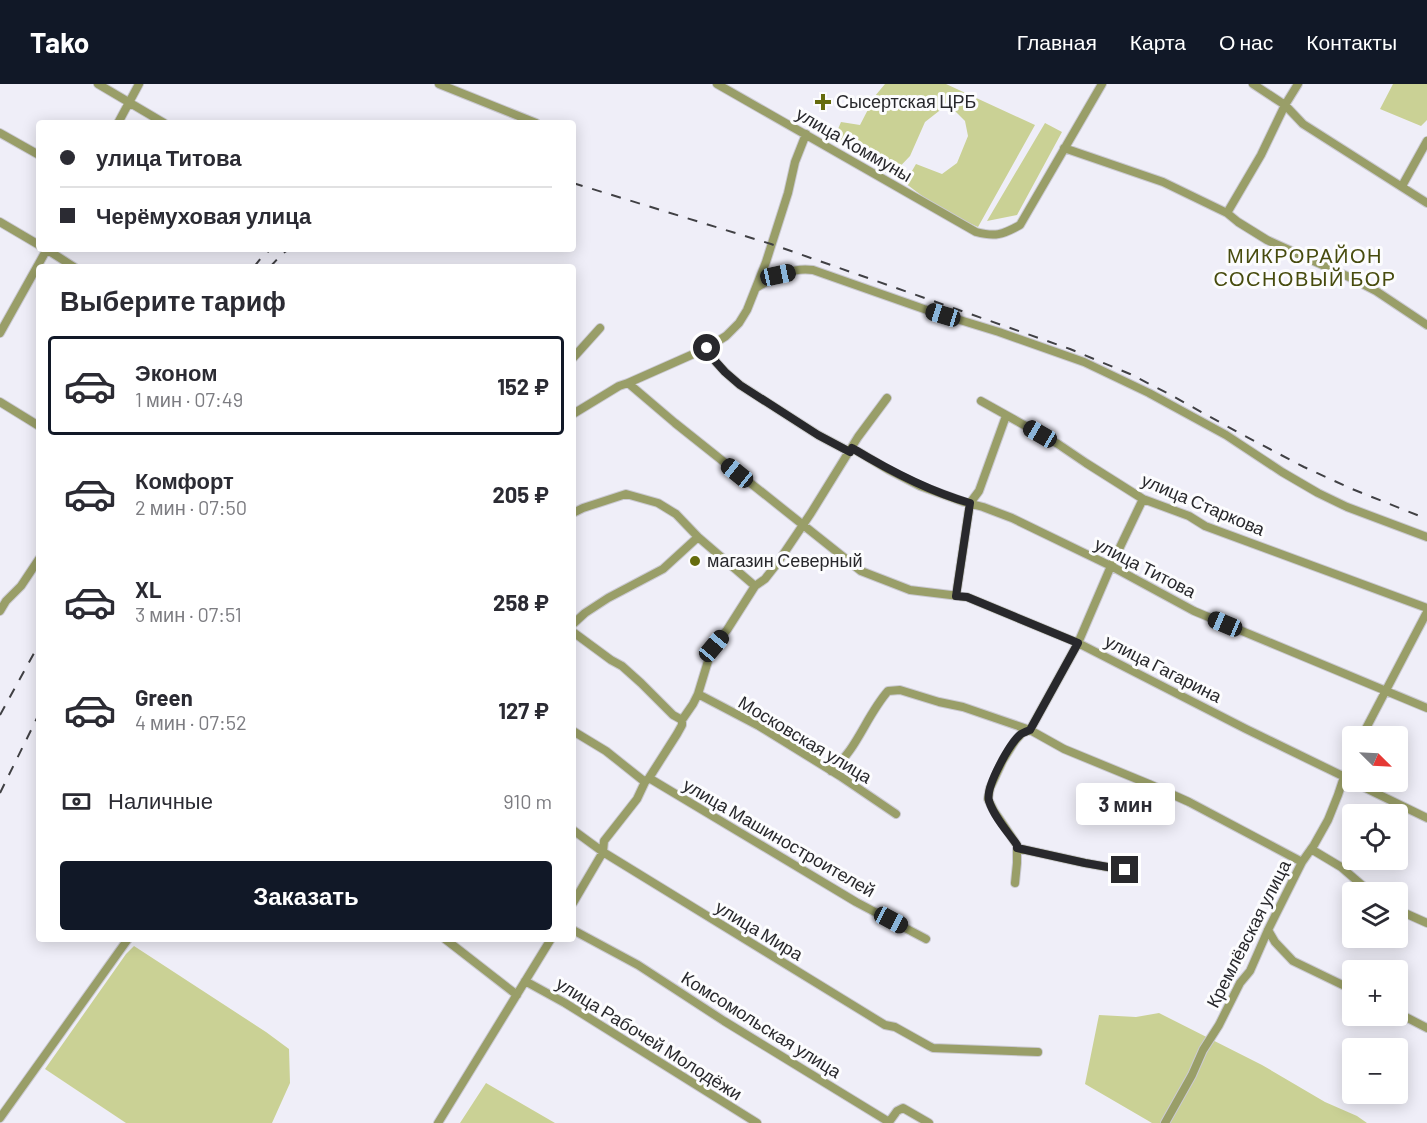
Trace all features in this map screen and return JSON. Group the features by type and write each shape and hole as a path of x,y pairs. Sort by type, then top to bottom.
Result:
{"street":[{"path":"98,84 159,120"},
{"path":"120,120 138,84"},
{"path":"439,84 529,120"},
{"name":"улица Коммуны","path":"717,84 895,187 976,232 988,235 1003,235 1020,225 1064,148"},
{"path":"1102,84 1064,148 1163,182 1227,213 1267,240 1376,291 1427,325"},
{"path":"1253,84 1285,105 1303,124 1427,203"},
{"path":"1227,213 1261,155 1285,105 1298,84"},
{"path":"0,133 36,153"},
{"path":"576,412 619,386 707,348 726,336 739,323 747,310 767,257 788,193 795,162 806,134"},
{"path":"1402,186 1427,141"},
{"path":"0,222 36,243"},
{"path":"52,252 70,264"},
{"path":"0,333 36,269"},
{"path":"756,288 778,275 804,269 813,270 1084,362 1149,393 1217,430 1318,494 1427,537"},
{"path":"576,355 600,328"},
{"name":"улица Титова","path":"707,348 716,362 740,385 818,435 921,486 1012,519 1111,566 1194,611 1427,708"},
{"name":"улица Гагарина","path":"628,383 861,571 910,590 967,597 1078,643 1342,776"},
{"path":"576,898 603,852 604,842 637,799 682,725 682,720 698,694 712,648 727,630 755,586 765,579 803,526 887,398"},
{"name":"улица Старкова","path":"981,401 1058,444 1143,499 1189,516 1205,526 1427,610"},
{"path":"0,402 36,424"},
{"path":"956,596 970,503 979,491 1006,416"},
{"path":"576,512 626,495 658,502 676,514 698,537 755,586"},
{"path":"1015,883 1017,845 988,799 990,788 1015,741 1022,733 1030,730 1078,643 1143,499"},
{"path":"576,621 608,598 663,569 698,537"},
{"path":"0,611 36,564"},
{"path":"1367,726 1427,610"},
{"path":"576,634 622,666 673,715 682,720"},
{"path":"831,771 848,754 880,700 888,691 900,690 963,707 1030,730 1064,749 1189,802 1302,862"},
{"name":"Московская улица","path":"698,694 759,726 896,814"},
{"name":"улица Машиностроителей","path":"576,732 647,780 926,939"},
{"name":"Кремлёвская улица","path":"1165,1123 1240,982 1250,971 1302,862 1328,820 1342,783"},
{"name":"улица Гагарина","path":"1375,792 1427,818"},
{"name":"улица Мира","path":"576,832 603,852 885,1025 895,1027 933,1048 1038,1052"},
{"path":"1017,848 1125,870"},
{"path":"1311,849 1341,867 1358,882"},
{"path":"1408,914 1427,923"},
{"path":"1268,930 1275,942 1293,961 1342,985"},
{"name":"Комсомольская улица","path":"576,932 639,965 724,1021 889,1122 897,1111 903,1108 929,1123"},
{"path":"0,1118 126,942"},
{"path":"449,942 517,995"},
{"path":"438,1123 549,942"},
{"name":"улица Рабочей Молодёжи","path":"525,981 565,1003 757,1123"},
{"path":"1408,1018 1427,1028"}],"green space":[{"path":"885,84 946,84 1035,125 978,227 942,211 905,183 916,164 942,174 957,163 968,136 965,121 948,104 925,122 910,156 891,176 833,141 841,122 860,125 875,96"},
{"path":"1393,84 1427,84 1427,120 1421,126 1380,109"},
{"path":"1045,123 1062,132 1017,215 987,221"},
{"path":"134,946 289,1049 290,1083 272,1123 126,1123 45,1069"},
{"path":"1159,1013 1262,1065 1325,1102 1367,1123 1152,1123 1085,1084 1099,1015 1136,1017"},
{"path":"486,1083 555,1123 460,1123"}],"railway":[{"path":"576,184 771,244 1070,349 1130,374 1304,467 1427,519"},
{"path":"256,264 268,252"},
{"path":"273,264 285,252"},
{"path":"0,715 36,649"},
{"path":"0,793 36,720"}],"place":[{"name":"Сысертская ЦРБ","path":"823,102"},
{"name":"магазин Северный","path":"695,561"}],"district":[{"name":"МИКРОРАЙОН СОСНОВЫЙ БОР","path":"1305,268"}],"route":[{"path":"707,348 716,362 740,385 818,435 850,452 852,448 921,486 970,503 956,596 967,597 1078,643 1030,730 1022,733 1003,760 990,788 988,799 1017,848 1125,870"}]}
